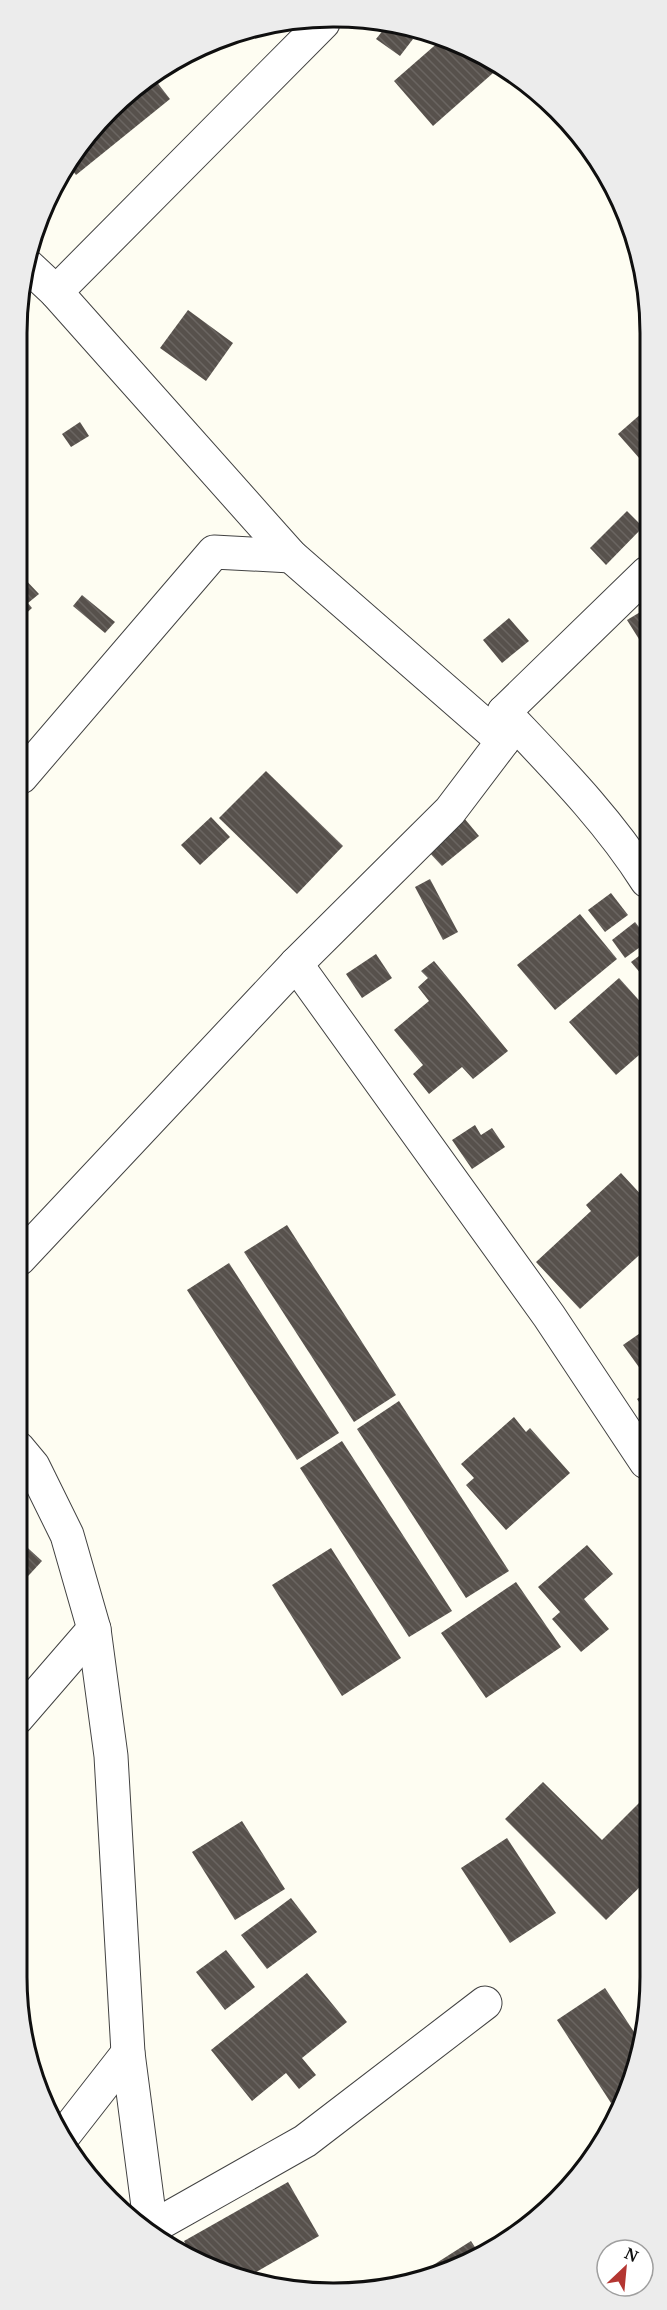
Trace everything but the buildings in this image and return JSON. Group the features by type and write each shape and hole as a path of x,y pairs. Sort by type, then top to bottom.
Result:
{"street":[{"path":"56,292 318,28"},
{"path":"34,271 56,292 291,556 573,785 623,844 640,870"},
{"path":"27,770 214,552 291,556"},
{"path":"27,1250 296,964 450,811 503,726 640,580"},
{"path":"296,964 549,1316 640,1453"},
{"path":"27,1459 33,1466 67,1535 94,1629 111,1756 128,2053 150,2222"},
{"path":"27,1706 94,1629"},
{"path":"155,2226 305,2141 485,2003"},
{"path":"68,2130 128,2053"}]}
